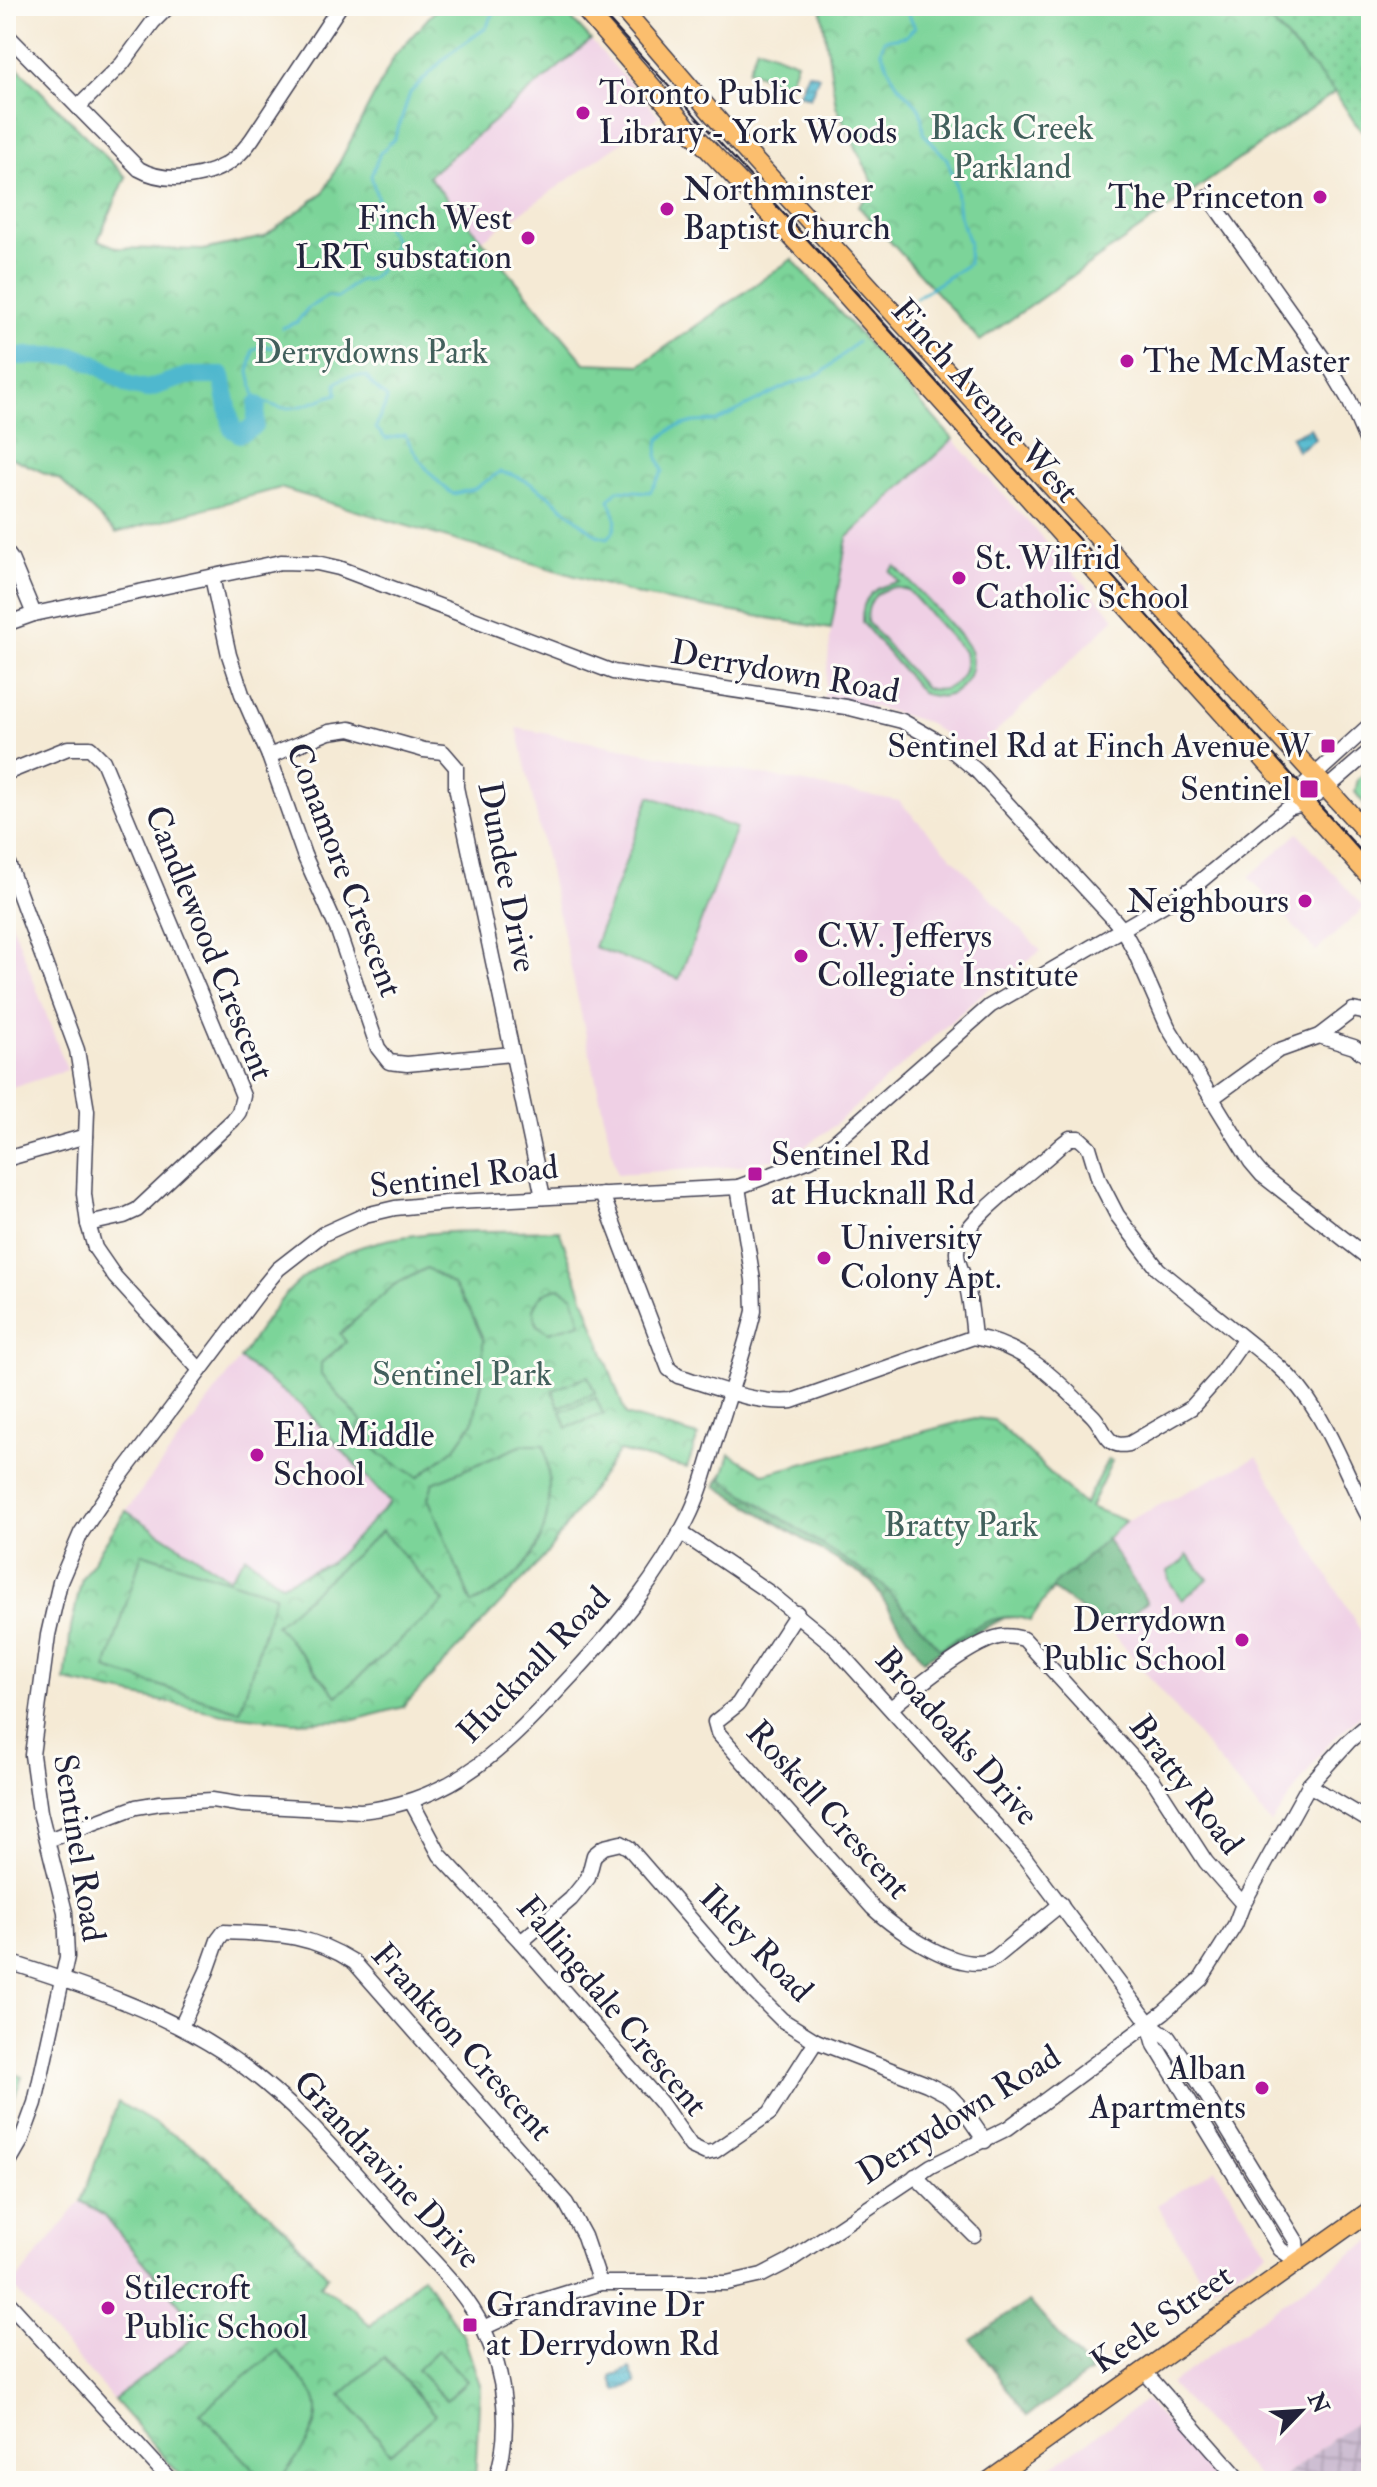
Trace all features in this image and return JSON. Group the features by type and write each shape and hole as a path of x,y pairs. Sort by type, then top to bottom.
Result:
{"main road":[{"name":"Finch Avenue West","path":"582,6 686,126 840,288 1296,801 1371,878"},
{"name":"Finch Avenue West","path":"619,6 734,138 1371,837"},
{"name":"Keele Street","path":"989,2481 1371,2210"}],"street":[{"path":"78,107 121,66 169,6"},
{"path":"6,34 134,165 151,176 181,177 217,169 236,158 252,139 340,6"},
{"path":"598,24 619,6"},
{"path":"1208,196 1330,368 1349,400 1371,451"},
{"path":"6,552 34,614"},
{"name":"Derrydown Road","path":"6,624 34,614 281,562 317,563 339,568 613,672 846,707 902,721 948,747 977,771 1123,930 1168,1027 1241,1148 1262,1175 1371,1260"},
{"name":"Conamore Crescent","path":"212,577 229,655 304,855 338,931 374,1040 383,1056 389,1062 407,1064 512,1054"},
{"name":"Sentinel Road","path":"1321,781 1371,724"},
{"name":"Dundee Drive","path":"269,756 329,732 350,729 424,750 443,752 456,767 456,787 543,1197"},
{"name":"Candlewood Crescent","path":"6,773 74,746 90,748 103,761 243,1096 239,1112 233,1120 145,1203 124,1216 88,1224"},
{"name":"Sentinel Road","path":"6,2167 21,2141 35,2103 67,1957 67,1928 32,1755 48,1635 60,1582 88,1522 278,1269 334,1227 395,1208 738,1187 810,1160 835,1142 990,1006 1199,883 1321,781 1371,750"},
{"path":"6,858 77,1050 87,1111 84,1194 95,1248 115,1277 200,1370"},
{"path":"1212,1098 1277,1051 1319,1036 1353,1010 1371,1018"},
{"path":"1319,1036 1354,1047 1371,1059"},
{"path":"6,1159 86,1136"},
{"path":"974,1337 968,1288 957,1255 964,1234 976,1219 1061,1145 1075,1137 1089,1147 1099,1180 1117,1215 1158,1269 1294,1380 1310,1400 1337,1448 1371,1521"},
{"name":"Hucknall Road","path":"48,1840 136,1807 160,1803 212,1800 243,1805 361,1811 411,1801 468,1773 495,1755 642,1596 697,1497 751,1326 755,1301 738,1187"},
{"path":"602,1194 669,1369 678,1376 730,1391 781,1402 792,1401 974,1337 1002,1343 1025,1355 1086,1409 1100,1423 1108,1438 1120,1445 1129,1444 1191,1408 1216,1380 1244,1340"},
{"name":"Broadoaks Drive","path":"680,1532 797,1613 831,1643 1025,1858 1149,2023 1168,2037 1193,2073 1296,2241 1298,2262"},
{"name":"Roskell Crescent","path":"797,1613 738,1704 715,1722 718,1733 873,1908 891,1925 926,1946 972,1965 985,1964 995,1958 1061,1904"},
{"name":"Bratty Road","path":"891,1708 943,1668 995,1637 1008,1635 1024,1639 1153,1780 1206,1862 1243,1904"},
{"name":"Derrydown Road","path":"483,2328 541,2301 600,2283 707,2285 762,2275 789,2261 915,2176 1008,2128 1149,2023 1201,1979 1235,1925 1243,1904 1309,1785 1371,1722"},
{"path":"1309,1785 1371,1822"},
{"name":"Fallingdale Crescent","path":"411,1801 440,1855 521,1942 661,2103 691,2146 698,2151 715,2151 770,2113 816,2041"},
{"name":"Ikley Road","path":"521,1942 571,1899 588,1878 594,1855 604,1847 621,1843 629,1848 782,2020 816,2041 950,2096 985,2141"},
{"name":"Frankton Crescent","path":"181,2027 224,1932 293,1936 328,1946 340,1953 354,1962 566,2203 584,2236 600,2283"},
{"name":"Grandravine Drive","path":"6,1961 84,1986 181,2027 222,2051 299,2113 459,2291 483,2328 496,2362 504,2407 504,2437 495,2481"},
{"name":"Broadoaks Drive","path":"1149,2023 1155,2045 1240,2186 1280,2249 1298,2262"},
{"path":"1178,2081 1193,2073"},
{"path":"1218,2147 1232,2138"},
{"path":"915,2176 974,2235"},
{"path":"1240,2186 1256,2176"},
{"path":"6,2300 171,2481"},
{"path":"1143,2370 1241,2481"}],"shaded area":[{"path":"591,40 659,116 482,240 428,176"},
{"name":"St. Wilfrid Catholic School","path":"953,439 1115,618 973,754 926,722 875,707 824,700 831,629 847,538"},
{"name":"C.W. Jefferys Collegiate Institute","path":"517,728 899,801 1041,951 982,994 835,1125 793,1155 739,1166 617,1174"},
{"path":"1298,833 1364,908 1316,951 1249,877"},
{"path":"6,907 67,1070 6,1090"},
{"name":"Elia Middle School","path":"240,1359 303,1407 391,1503 330,1563 280,1584 229,1578 126,1511"},
{"name":"Derrydown Public School","path":"1257,1457 1371,1648 1371,1706 1326,1746 1271,1824 1111,1631 1147,1602 1103,1533"},
{"path":"1215,2169 1267,2252 1208,2289 1157,2205"},
{"name":"Stilecroft Public School","path":"81,2201 105,2216 202,2331 114,2400 12,2286"},
{"path":"1371,2240 1371,2417 1367,2414 1278,2481 1262,2481 1170,2384"},
{"path":"1145,2401 1222,2481 1031,2481"},
{"path":"1368,2413 1371,2417 1371,2481 1278,2481"}],"green space":[{"name":"Derrydowns Park","path":"439,6 560,6 591,40 428,176 585,363 640,365 792,259 953,439 847,538 831,629 642,596 280,488 116,533 60,480 6,455 6,56 126,177 98,240 118,248 203,250 264,237 324,192 395,55"},
{"name":"Black Creek Parkland","path":"821,6 1257,6 1335,92 980,341 858,206 876,189 836,106"},
{"path":"1257,6 1371,6 1371,140 1355,123 1335,92"},
{"path":"757,47 797,62 788,86 748,70"},
{"path":"895,566 966,643 972,660 970,674 953,693 938,696 922,693 862,622 864,605 871,594 883,586 899,582 890,571","holes":["894,587 908,590 964,652 964,670 950,687 925,688 867,622 870,603 877,595"]},
{"path":"1371,768 1371,813 1355,792 1358,779"},
{"path":"650,796 736,828 679,979 594,947"},
{"name":"Sentinel Park","path":"559,1230 626,1415 698,1436 687,1468 619,1451 545,1556 403,1707 354,1720 293,1722 223,1714 65,1681 71,1628 82,1578 126,1511 229,1578 246,1556 281,1584 330,1563 390,1503 303,1407 240,1359 271,1313 298,1282 336,1257 365,1245 397,1238 462,1231"},
{"path":"427,1268 453,1285 470,1310 483,1339 483,1378 473,1422 454,1449 418,1477 381,1455 357,1427 362,1422 321,1375 321,1363 346,1342 340,1334 394,1285"},
{"path":"560,1288 573,1296 581,1323 549,1332 537,1325 533,1309 543,1294"},
{"path":"588,1376 595,1393 559,1407 553,1390"},
{"path":"596,1398 603,1414 567,1428 561,1411"},
{"name":"Bratty Park","path":"975,1418 994,1420 1084,1505 1108,1459 1112,1461 1090,1507 1126,1521 1070,1573 1058,1580 1030,1621 1018,1617 994,1619 940,1649 882,1584 722,1479 730,1454 764,1474"},
{"path":"523,1445 544,1445 549,1496 540,1540 515,1576 472,1604 428,1498 433,1483"},
{"name":"Bratty Park","path":"729,1463 761,1481 993,1526 1057,1481 1103,1533 1147,1602 1111,1631 1053,1590 1025,1616 1004,1618 923,1660 871,1581 716,1486"},
{"path":"382,1531 444,1602 337,1696 276,1625"},
{"path":"142,1553 275,1595 240,1711 106,1669"},
{"path":"1187,1555 1208,1579 1182,1600 1169,1581 1168,1571 1184,1561"},
{"path":"6,2070 22,2077 6,2119"},
{"path":"118,2102 196,2148 282,2226 328,2276 319,2285 354,2309 370,2326 423,2276 464,2337 480,2385 475,2481 185,2481 114,2400 202,2331 105,2216 81,2201"},
{"path":"1029,2301 1091,2372 1027,2416 971,2339"},
{"path":"438,2350 467,2381 446,2400 417,2370"},
{"path":"277,2351 313,2394 317,2417 308,2441 293,2463 278,2481 265,2481 200,2413"},
{"path":"384,2357 435,2415 391,2453 341,2395"}],"water":[{"path":"808,72 819,76 810,98 799,94"},
{"path":"1310,428 1315,439 1297,451 1291,437"},
{"path":"630,2368 636,2383 617,2391 611,2377"}],"waterway":[{"path":"282,328 297,322 308,308 328,296 337,298 355,282 370,279 381,267 395,241 386,227 371,176 380,153 395,138 410,93 449,54 486,28 497,6"},
{"path":"904,6 915,27 906,36 884,40 881,50 895,81 917,104 923,133 947,159 969,243 968,264 916,298"},
{"path":"275,341 271,348 263,345 253,350 249,372 257,405 265,403 284,408 304,405 337,394 336,384 346,377 367,377 387,398 376,428 386,439 405,435 426,468 453,494 474,489 500,472 527,481 597,535 608,538 616,520 609,500 617,490 650,492 663,471 657,455 659,440 673,428 694,422 717,421 784,387 822,373 857,342"},
{"path":"6,356 75,356 99,366 129,385 147,389 187,376 222,376 232,429 240,434 255,426 257,405"}],"tram line":[{"path":"596,6 1371,862"}],"place":[{"name":"Toronto Public Library - York Woods","path":"583,113"},
{"name":"The Princeton","path":"1320,197"},
{"name":"Northminster Baptist Church","path":"667,209"},
{"name":"Finch West LRT substation","path":"528,238"},
{"name":"The McMaster","path":"1127,361"},
{"name":"St. Wilfrid Catholic School","path":"959,578"},
{"name":"Sentinel Rd at Finch Avenue W","path":"1328,746"},
{"name":"Sentinel","path":"1309,789"},
{"name":"Neighbours","path":"1305,901"},
{"name":"C.W. Jefferys Collegiate Institute","path":"801,956"},
{"name":"Sentinel Rd at Hucknall Rd","path":"755,1174"},
{"name":"University Colony Apt.","path":"824,1258"},
{"name":"Elia Middle School","path":"257,1455"},
{"name":"Derrydown Public School","path":"1242,1640"},
{"name":"Alban Apartments","path":"1262,2088"},
{"name":"Stilecroft Public School","path":"108,2308"},
{"name":"Grandravine Dr at Derrydown Rd","path":"470,2325"}]}
